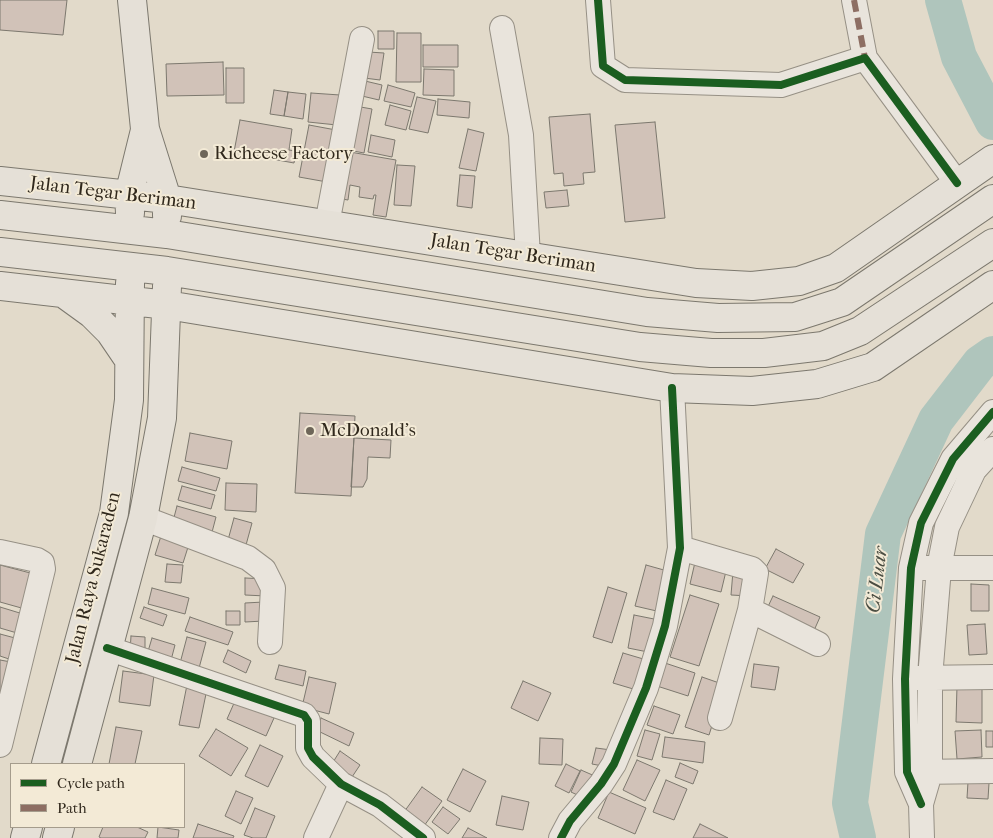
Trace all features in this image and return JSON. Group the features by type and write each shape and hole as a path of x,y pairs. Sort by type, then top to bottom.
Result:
{"main road":[{"path":"132,0 145,129"},
{"name":"Jalan Raya Sukaraden","path":"46,763 114,513 129,400 129,195 145,129"},
{"name":"Jalan Raya Sukaraden","path":"77,763 142,518 162,418 167,305 167,199 145,129"},
{"name":"Jalan Tegar Beriman","path":"0,181 167,199 696,283 752,286 799,281 836,268 993,159"},
{"name":"Jalan Tegar Beriman","path":"0,215 167,234 647,312 718,318 795,317 842,302 993,199"},
{"path":"0,252 167,271 640,348 710,353 764,353 822,346 860,331 993,243"},
{"path":"0,286 167,305 672,388 752,391 817,384 873,366 993,285"},
{"path":"63,293 92,314 110,332 129,360"}],"street":[{"path":"598,0 603,66 625,80 782,85 865,58"},
{"path":"854,0 865,58 957,183"},
{"path":"502,28 521,135 528,256"},
{"path":"327,224 362,39"},
{"path":"561,838 570,821 601,784 614,764 646,688 665,626 680,548 672,388"},
{"path":"922,804 907,772 905,678 911,568 922,522 953,459 993,412"},
{"path":"922,838 922,804 930,773 930,678 938,568 947,527 974,470 993,450"},
{"path":"142,518 248,558 264,570 273,588 270,642"},
{"path":"680,548 752,568 756,573 757,578 750,610 720,718"},
{"path":"0,552 37,560 42,563 43,568 0,745"},
{"path":"911,568 993,568"},
{"path":"750,610 818,644"},
{"path":"107,648 304,715 309,727 308,748 313,757 341,784 380,805 423,838"},
{"path":"905,678 993,676"},
{"path":"907,772 993,771"},
{"path":"316,838 341,784"}],"building":[{"path":"0,0 67,0 63,35 0,30"},
{"path":"378,31 394,31 394,49 378,49"},
{"path":"397,33 421,33 421,82 396,82"},
{"path":"423,45 458,45 458,67 423,67"},
{"path":"368,52 384,53 380,80 364,78"},
{"path":"223,62 224,95 167,96 166,64"},
{"path":"226,68 244,68 244,103 226,103"},
{"path":"424,69 454,70 454,96 423,95"},
{"path":"365,81 382,85 379,100 362,96"},
{"path":"388,85 415,93 411,107 384,101"},
{"path":"274,90 288,92 284,116 270,114"},
{"path":"288,92 306,94 303,119 284,116"},
{"path":"311,93 340,95 337,125 308,122"},
{"path":"417,97 436,101 428,133 409,129"},
{"path":"438,99 470,102 469,118 437,115"},
{"path":"390,105 411,111 406,130 385,125"},
{"path":"355,106 372,109 364,153 343,149"},
{"path":"590,114 595,172 583,173 584,184 564,186 563,173 554,174 549,117"},
{"path":"240,120 292,129 289,150 296,151 294,163 234,152"},
{"path":"655,122 665,218 625,222 615,125"},
{"path":"309,125 336,130 327,182 299,177"},
{"path":"468,129 484,133 476,171 459,168"},
{"path":"371,135 395,140 392,157 368,152"},
{"path":"344,151 396,160 386,217 373,215 376,195 374,195 373,199 359,197 360,187 350,185 348,200 336,198"},
{"path":"397,165 415,166 411,206 394,205"},
{"path":"460,175 475,176 472,208 457,206"},
{"path":"567,190 569,206 546,208 544,192"},
{"path":"300,413 355,416 351,496 295,493"},
{"path":"190,433 232,441 227,469 185,461"},
{"path":"354,438 391,440 390,458 368,457 367,479 363,487 351,487"},
{"path":"182,467 220,478 216,491 178,481"},
{"path":"226,483 257,484 256,512 225,510"},
{"path":"182,486 215,495 211,509 178,500"},
{"path":"177,506 216,517 211,536 172,525"},
{"path":"234,518 252,523 246,545 228,540"},
{"path":"161,536 189,544 183,563 155,555"},
{"path":"776,549 804,564 793,583 765,569"},
{"path":"696,558 727,567 721,592 690,584"},
{"path":"167,564 183,565 181,583 165,582"},
{"path":"0,565 34,574 25,609 0,602"},
{"path":"646,565 671,572 661,612 635,606"},
{"path":"733,571 751,572 749,596 731,595"},
{"path":"245,578 267,579 266,596 245,595"},
{"path":"971,584 989,585 989,611 971,611"},
{"path":"608,587 627,593 612,643 593,637"},
{"path":"152,588 189,598 185,614 148,604"},
{"path":"690,595 719,604 699,666 670,657"},
{"path":"773,596 820,617 812,635 765,613"},
{"path":"264,602 264,621 245,622 245,603"},
{"path":"0,607 23,614 17,633 0,628"},
{"path":"144,607 167,615 163,626 140,618"},
{"path":"226,611 240,611 240,625 226,625"},
{"path":"634,615 659,620 653,653 628,648"},
{"path":"190,617 233,632 228,645 185,631"},
{"path":"985,624 987,654 969,655 967,625"},
{"path":"0,634 15,638 9,659 0,656"},
{"path":"131,636 145,637 145,653 130,652"},
{"path":"187,637 206,642 198,672 179,667"},
{"path":"152,638 175,645 170,664 146,658"},
{"path":"228,650 251,661 246,673 223,662"},
{"path":"623,653 650,661 640,691 613,683"},
{"path":"0,660 11,662 0,707"},
{"path":"665,663 695,673 688,696 657,686"},
{"path":"754,664 779,667 775,690 751,687"},
{"path":"279,665 306,671 303,686 275,679"},
{"path":"123,671 154,675 150,706 119,702"},
{"path":"309,677 336,683 329,714 302,707"},
{"path":"702,677 725,685 709,735 685,727"},
{"path":"523,681 551,693 538,721 511,708"},
{"path":"187,685 207,689 199,728 179,725"},
{"path":"957,686 982,686 982,723 956,722"},
{"path":"235,701 274,718 266,736 227,719"},
{"path":"654,706 680,715 673,734 647,725"},
{"path":"321,718 354,733 349,746 316,730"},
{"path":"116,727 142,731 135,763 109,763"},
{"path":"216,729 248,748 231,776 199,756"},
{"path":"645,730 660,734 652,760 637,756"},
{"path":"981,730 982,757 957,759 955,731"},
{"path":"986,731 993,731 993,747 986,747"},
{"path":"665,737 705,742 703,763 662,757"},
{"path":"540,738 563,739 562,765 539,764"},
{"path":"260,745 283,756 268,787 245,776"},
{"path":"596,748 611,750 608,767 592,764"},
{"path":"340,751 360,765 350,780 330,767"},
{"path":"637,760 660,770 645,801 623,790"},
{"path":"680,763 698,771 693,784 675,777"},
{"path":"566,764 580,771 569,793 555,786"},
{"path":"463,769 486,781 470,812 447,800"},
{"path":"581,770 597,777 586,799 571,792"},
{"path":"666,780 687,789 674,820 653,812"},
{"path":"968,782 989,783 988,799 967,798"},
{"path":"422,787 442,801 424,826 404,812"},
{"path":"236,791 253,798 241,824 225,816"},
{"path":"609,792 646,808 635,834 598,818"},
{"path":"502,796 529,802 523,830 496,825"},
{"path":"443,807 460,819 448,834 432,822"},
{"path":"255,808 275,816 266,838 253,838 244,835"},
{"path":"198,824 234,836 233,838 193,838"},
{"path":"700,824 728,838 693,838"},
{"path":"103,828 139,828 148,832 145,838 99,837"},
{"path":"158,828 179,830 178,838 157,838"},
{"path":"468,828 487,838 462,838"}],"waterway":[{"name":"Ci Luar","path":"943,0 959,57 993,122"},
{"name":"Ci Luar","path":"858,838 850,803 883,534 936,420 980,363 993,354"}],"marked path":[{"path":"854,0 865,58"}],"cycle path":[{"path":"598,0 603,66 625,80 781,85 865,58 957,183"},
{"path":"561,838 570,821 601,784 614,764 646,688 665,626 680,548 672,388"},
{"path":"921,804 907,772 905,679 911,568 921,523 953,459 993,412"},
{"path":"107,648 304,715 308,721 308,748 313,757 341,784 380,805 423,838"}],"place":[{"name":"Richeese Factory","path":"204,154"},
{"name":"McDonald's","path":"310,431"}]}
